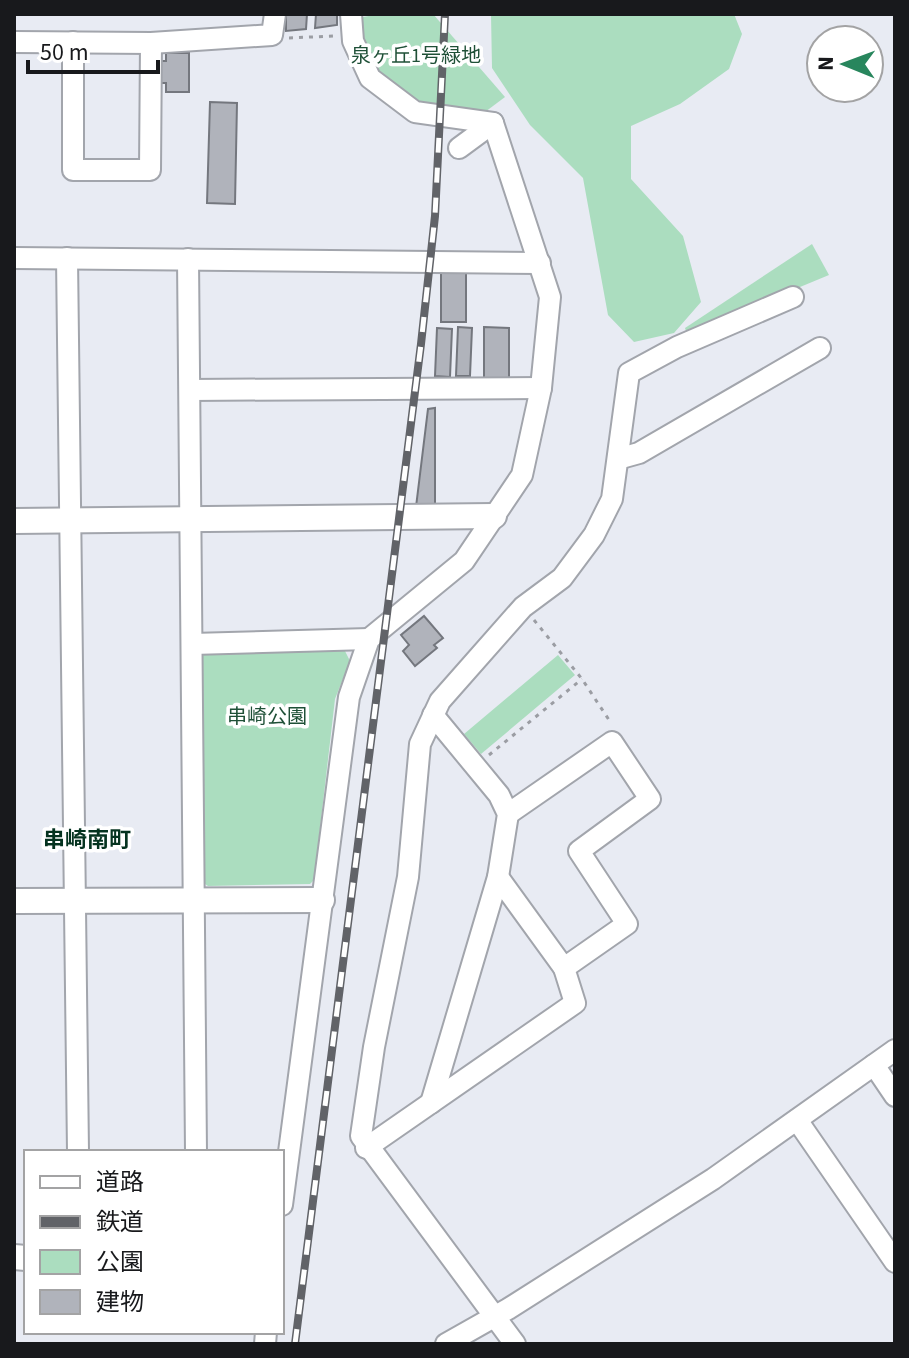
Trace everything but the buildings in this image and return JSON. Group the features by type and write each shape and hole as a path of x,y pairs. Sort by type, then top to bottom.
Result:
{"street":[{"path":"14,42 151,43 272,35 275,14"},
{"path":"352,24 370,78 415,112 493,123"},
{"path":"73,42 73,170 150,170 151,43"},
{"path":"459,148 493,123"},
{"path":"284,1190 349,697 369,639 464,561 522,475 541,388 550,297 493,123"},
{"path":"14,258 540,263"},
{"path":"67,258 78,1150"},
{"path":"188,259 196,1150"},
{"path":"515,1344 366,1148 361,1136 408,877 420,744 440,701 523,607 562,578 594,535 612,499 621,458 629,373 677,347 793,297"},
{"path":"621,458 639,453 820,348"},
{"path":"190,390 541,388"},
{"path":"14,521 494,516"},
{"path":"192,644 369,639"},
{"path":"431,1103 498,877 508,814 499,795 433,715"},
{"path":"508,814 612,742 650,799 579,851 627,924 564,968"},
{"path":"366,1148 575,1003 564,968 498,877"},
{"path":"14,901 322,900"},
{"path":"446,1344 713,1179 895,1050"},
{"path":"874,1065 895,1096"},
{"path":"797,1120 895,1262"}],"path":[{"path":"278,39 352,24"},
{"path":"523,607 582,679 613,726 612,742"},
{"path":"476,765 582,679"}],"green space":[{"name":"泉ヶ丘1号緑地","path":"380,14 433,14 505,97 481,115 413,105 374,76 357,18"},
{"path":"491,14 734,14 742,34 729,69 680,104 631,126 631,179 683,236 701,302 674,333 634,342 608,315 583,178 530,125 492,68"},
{"path":"812,244 829,275 687,334 685,328"},
{"name":"串崎公園","path":"344,649 350,661 335,699 314,880 310,884 208,886 202,882 200,659 207,651"},
{"path":"558,655 575,675 481,754 464,734"}],"railway":[{"path":"295,1344 421,344 435,216 445,14"}],"district":[{"name":"串崎南町","path":"87,840"}]}
